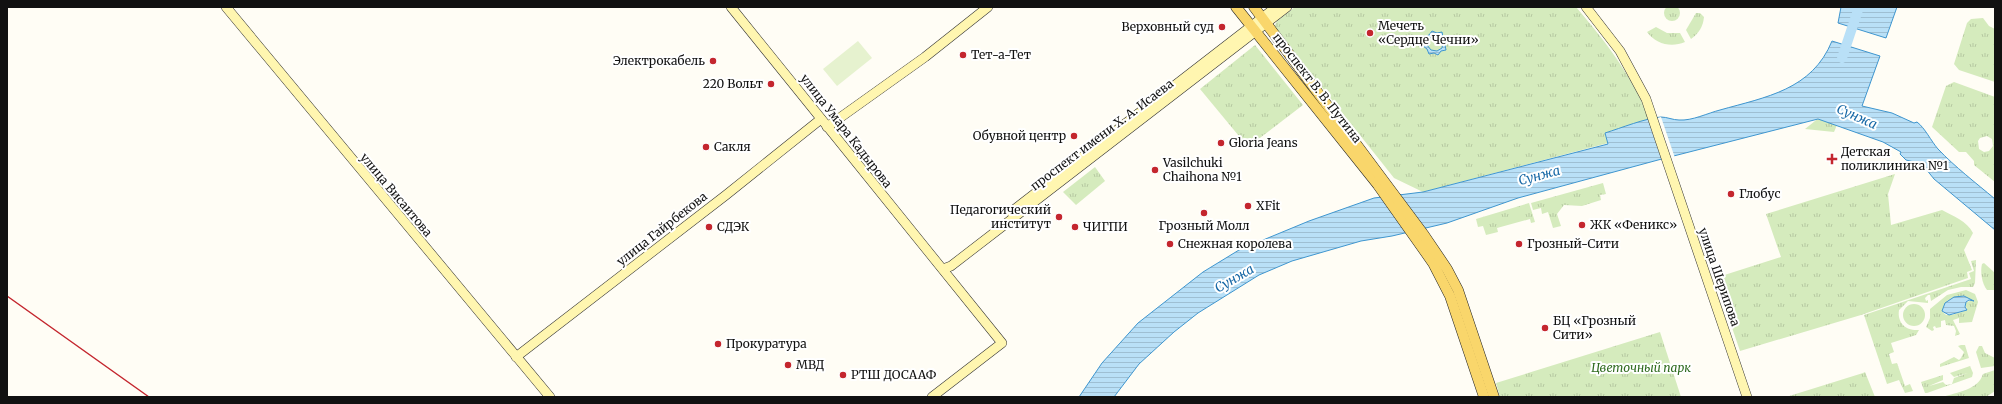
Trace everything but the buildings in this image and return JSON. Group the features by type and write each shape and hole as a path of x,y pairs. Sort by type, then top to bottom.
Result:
{"main road":[{"name":"улица Висаитова","path":"226,7 550,397"},
{"name":"улица Умара Кадырова","path":"731,7 1002,343 932,397"},
{"path":"827,127 925,57 988,7"},
{"name":"проспект В. В. Путина","path":"1236,7 1382,184"},
{"name":"проспект В. В. Путина","path":"1254,7 1382,184"},
{"name":"проспект имени Х. А. Исаева","path":"1264,21 1276,7"},
{"name":"проспект имени Х. А. Исаева","path":"943,269 948,261 1264,21 1287,7"},
{"name":"улица Шерипова","path":"1586,7 1620,51 1646,99 1747,397"},
{"name":"улица Гайрбекова","path":"516,357 726,195 821,119"},
{"path":"1382,184 1419,235 1447,269 1458,290 1494,397"},
{"path":"1419,235 1450,296 1484,397"}],"green space":[{"path":"1672,5 1679,10 1680,13 1675,20 1672,21 1665,16 1664,13 1669,6"},
{"path":"1295,7 1576,7 1618,60 1643,104 1650,120 1605,133 1608,143 1423,192 1394,178 1274,27 1277,21"},
{"path":"1696,13 1700,13 1704,17 1703,24 1700,30 1691,39 1686,30"},
{"path":"1983,18 1989,26 1995,29 1995,82 1959,70 1954,64 1967,23 1971,19"},
{"path":"1656,27 1667,33 1680,33 1685,42 1669,45 1659,42 1647,32"},
{"path":"858,41 872,58 837,86 823,69"},
{"path":"1255,45 1303,105 1248,147 1200,89"},
{"path":"1954,82 1995,97 1995,182 1974,165 1974,161 1966,152 1959,152 1932,127 1946,86","holes":["1987,136 1992,139 1993,146 1989,151 1984,152 1979,149 1978,141 1980,138"]},
{"path":"1846,104 1834,132 1805,129 1820,117"},
{"path":"1095,167 1105,181 1076,205 1063,192"},
{"path":"1895,174 1888,194 1891,225 1942,210 1963,222 1973,233 1964,250 1972,270 1967,272 1968,278 1861,315 1740,351 1715,278 1781,257 1766,214"},
{"path":"1603,183 1606,194 1600,195 1601,200 1582,206 1564,205 1557,214 1561,226 1553,228 1548,212 1542,214 1541,208 1533,210 1531,203"},
{"path":"1529,203 1535,222 1531,223 1530,219 1497,228 1498,232 1486,235 1483,226 1478,227 1476,219"},
{"path":"1976,260 1975,283 1973,287 1961,287 1948,290 1931,301 1930,295 1928,295 1925,298 1926,301 1928,300 1928,303 1908,301 1899,310 1899,319 1906,328 1919,330 1916,335 1891,343 1894,352 1889,354 1892,364 1897,363 1905,386 1910,384 1913,391 1905,393 1899,380 1887,384 1864,315 1971,279 1969,273 1974,271 1971,261"},
{"path":"1984,263 1995,273 1995,290 1987,290 1984,285 1981,271 1982,264"},
{"path":"1966,290 1975,294 1978,302 1972,322 1959,323 1959,318 1953,320 1960,334 1955,336 1956,331 1954,326 1946,325 1945,320 1941,321 1941,327 1936,328 1935,326 1933,327 1934,330 1932,331 1926,327 1930,318 1930,309 1947,295","holes":["1948,300 1972,300 1965,303 1967,310 1952,315 1946,315 1942,311"]},
{"path":"1914,304 1922,307 1925,315 1922,323 1914,326 1906,323 1903,315 1906,307"},
{"name":"Цветочный парк","path":"1660,332 1681,397 1500,397 1496,383"},
{"path":"1965,345 1969,358 1940,367 1940,364 1954,357 1959,360 1961,358 1964,352 1958,346"},
{"path":"1979,346 1982,346 1985,353 1995,358 1995,366 1981,368 1976,352"},
{"path":"1970,366 1973,373 1972,377 1927,393 1925,393 1921,382 1943,375 1943,380 1929,386 1943,382 1946,385 1952,384 1954,378 1968,373 1954,377 1950,373"},
{"path":"1995,370 1995,391 1986,397 1943,397 1972,387 1977,384 1983,374"},
{"path":"1865,372 1875,397 1786,397 1863,373"}],"water":[{"path":"1841,7 1897,7 1886,38 1838,23"},
{"path":"1432,31 1437,33 1442,32 1443,37 1447,40 1445,45 1446,50 1441,51 1438,55 1434,53 1429,54 1427,49 1423,46 1426,42 1424,37 1429,35","holes":["1433,35 1439,36 1443,41 1442,48 1437,51 1431,50 1427,45 1428,39"]},
{"name":"Сунжа","path":"1832,41 1880,56 1862,106 1892,113 1914,123 1917,122 1935,146 1945,156 1995,199 1995,230 1934,179 1922,164 1906,160 1900,154 1901,152 1883,142 1818,119 1518,198 1447,223 1392,236 1361,241 1292,261 1259,275 1198,313 1174,332 1139,364 1114,397 1079,397 1102,363 1138,323 1203,272 1239,250 1309,221 1374,198 1423,192 1608,144 1605,133 1648,119 1666,117 1684,120 1754,101 1786,89 1813,71 1823,58"},
{"path":"1964,296 1974,301 1969,300 1966,302 1965,307 1967,310 1949,315 1942,311 1945,303 1954,297"}],"pier":[{"path":"1661,117 1675,158 1663,161 1650,120"}],"waterway":[{"path":"1842,58 1859,7"}],"railway":[{"path":"7,296 149,397"}],"place":[{"name":"Верховный суд","path":"1222,27"},
{"name":"Мечеть «Сердце Чечни»","path":"1370,33"},
{"name":"Тет-а-Тет","path":"963,55"},
{"name":"Электрокабель","path":"713,61"},
{"name":"220 Вольт","path":"771,84"},
{"name":"Обувной центр","path":"1074,136"},
{"name":"Gloria Jeans","path":"1221,143"},
{"name":"Сакля","path":"706,147"},
{"name":"Детская поликлиника №1","path":"1832,159"},
{"name":"Vasilchuki Chaihona №1","path":"1155,170"},
{"name":"Глобус","path":"1731,194"},
{"name":"XFit","path":"1248,206"},
{"name":"Грозный Молл","path":"1204,213"},
{"name":"Педагогический институт","path":"1059,217"},
{"name":"ЖК «Феникс»","path":"1582,225"},
{"name":"СДЭК","path":"709,227"},
{"name":"ЧИГПИ","path":"1075,227"},
{"name":"Снежная королева","path":"1170,244"},
{"name":"Грозный-Сити","path":"1519,244"},
{"name":"БЦ «Грозный Сити»","path":"1545,328"},
{"name":"Прокуратура","path":"718,344"},
{"name":"МВД","path":"788,365"},
{"name":"РТШ ДОСААФ","path":"843,375"}]}
